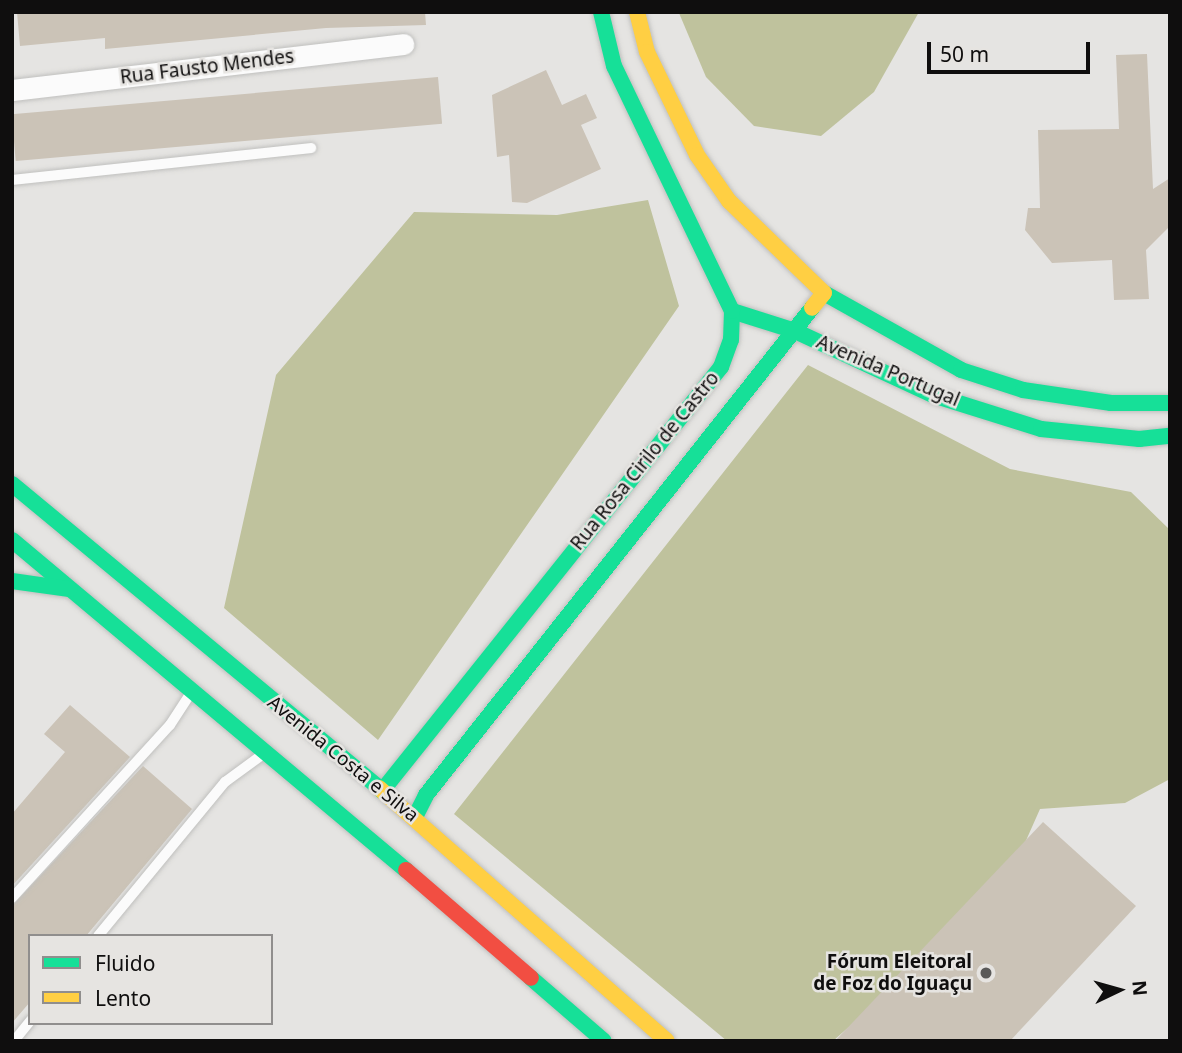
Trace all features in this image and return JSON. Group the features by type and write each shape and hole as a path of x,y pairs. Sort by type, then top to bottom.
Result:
{"main road":[{"path":"601,12 614,66 732,311"},
{"name":"Avenida Portugal","path":"637,12 647,52 697,155 729,201 824,293 961,369 1023,390 1111,403 1170,403"},
{"path":"614,66 647,52"},
{"path":"415,817 426,795 824,293"},
{"name":"Avenida Portugal","path":"732,311 796,331 933,395 1041,429 1139,439 1170,436"},
{"name":"Rua Rosa Cirilo de Castro","path":"382,791 721,367 731,340 732,311"},
{"name":"Avenida Costa e Silva","path":"15,489 415,817 667,1041"},
{"path":"12,540 268,751 604,1041"},
{"path":"12,581 69,589"}],"street":[{"name":"Rua Fausto Mendes","path":"12,90 403,44"}],"lane":[{"path":"12,180 311,148"},
{"path":"12,898 127,767 170,725 193,688"},
{"path":"100,934 226,782 268,751"},
{"path":"13,1041 28,1023"}],"green space":[{"path":"919,12 874,92 821,136 754,126 706,77 679,13"},
{"path":"648,200 679,306 378,740 224,608 276,375 414,212 557,215"},
{"path":"808,365 1010,469 1131,492 1170,530 1170,779 1125,803 1040,809 1004,890 833,1041 727,1041 454,814"}],"building":[{"path":"17,12 425,12 426,25 326,28 105,49 105,38 20,46"},
{"path":"1147,54 1153,189 1170,178 1170,226 1146,250 1149,299 1114,300 1112,260 1052,263 1025,230 1028,208 1040,208 1038,130 1119,129 1116,55"},
{"path":"546,70 562,105 586,94 597,118 581,125 601,169 527,203 512,202 509,155 497,157 492,95"},
{"path":"438,77 442,124 16,161 12,114"},
{"path":"70,705 130,757 12,886 12,814 65,752 44,734"},
{"path":"143,766 192,809 88,934 28,934 28,1004 12,1023 12,906"},
{"name":"Fórum Eleitoral de Foz do Iguaçu","path":"1043,822 1136,906 1010,1041 835,1041"}],"traffic: fast":[{"path":"382,791 721,367 731,340 732,311 614,66 601,12"},
{"path":"824,293 961,370 1023,390 1111,403 1170,403"},
{"path":"415,817 426,795 812,308"},
{"path":"732,311 795,331 933,395 1041,429 1139,439 1170,436"},
{"path":"12,484 379,788"},
{"path":"12,540 406,870"},
{"path":"12,581 69,589"},
{"path":"531,978 604,1041"}],"traffic: slow":[{"path":"637,12 647,52 697,155 729,201 824,293 812,308"},
{"path":"379,788 667,1041"}],"traffic: jam":[{"path":"406,870 531,978"}],"place":[{"name":"Fórum Eleitoral de Foz do Iguaçu","path":"986,973"}]}
